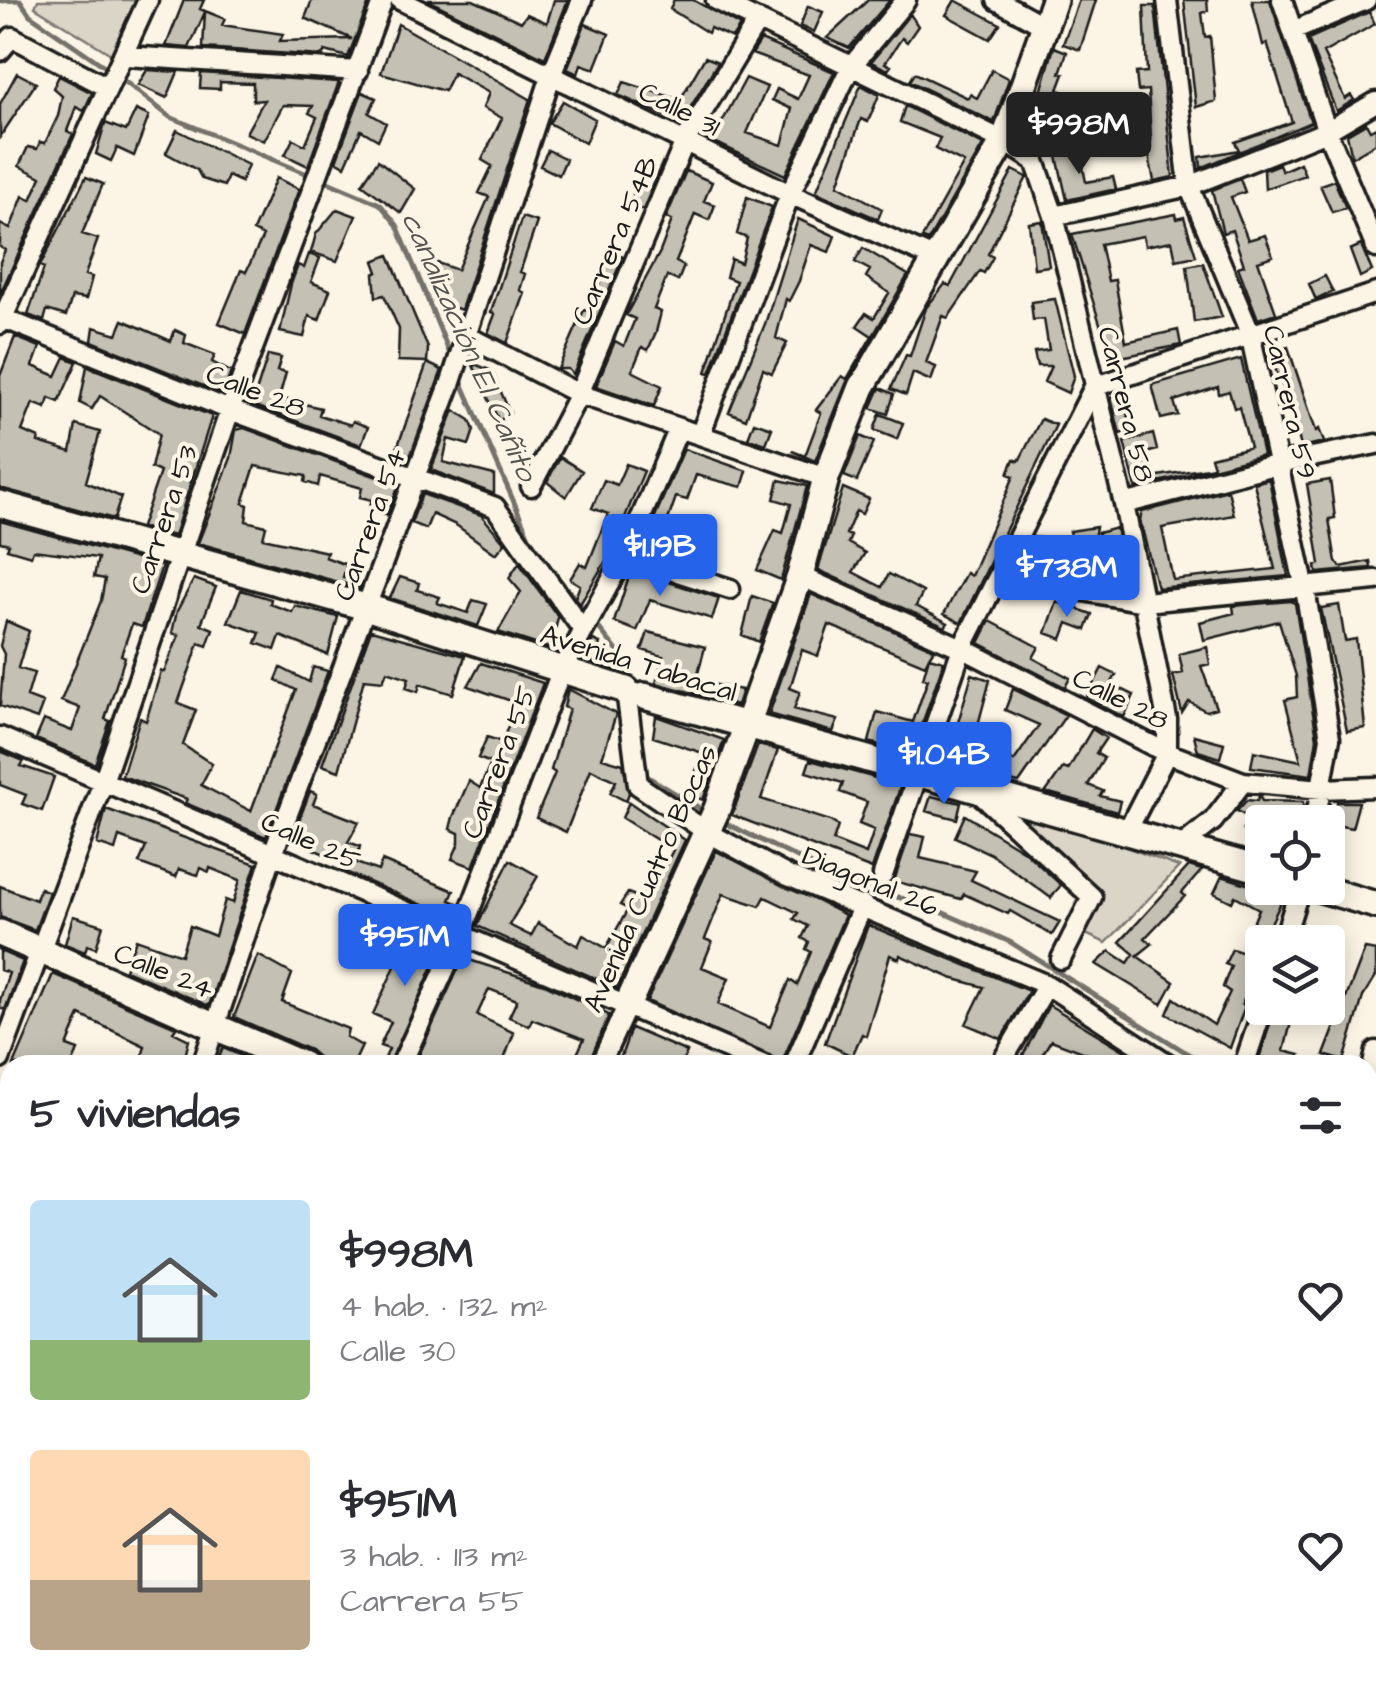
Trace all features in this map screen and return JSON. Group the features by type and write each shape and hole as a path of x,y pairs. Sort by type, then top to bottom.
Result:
{"street":[{"path":"1,320 148,0"},
{"name":"Carrera 53","path":"1,1055 103,782 230,410 384,0"},
{"name":"Calle 31","path":"400,0 790,194 938,260"},
{"name":"Carrera 54","path":"206,1055 273,853 369,608 451,382 552,73 582,0"},
{"path":"716,0 1004,141"},
{"path":"702,433 790,194 850,68 906,0"},
{"path":"996,0 1044,26"},
{"name":"Avenida Cuatro Bocas","path":"605,1055 723,791 800,576 826,478 862,387 1004,141 1054,0"},
{"name":"Carrera 59","path":"1167,0 1189,186 1250,334 1305,589 1330,738 1319,805"},
{"path":"1282,0 1327,130 1376,248"},
{"path":"1293,31 1366,0"},
{"name":"Carrera 54B","path":"530,486 579,394 685,141 758,20"},
{"path":"6,44 116,72 358,71"},
{"path":"1054,216 1189,186 1327,130 1376,102"},
{"name":"Carrera 58","path":"1004,141 1036,161 1054,216 1124,504 1167,719 1168,753"},
{"path":"883,875 962,648 1094,386 1376,292"},
{"name":"Calle 28","path":"1,320 414,481 496,507 583,630"},
{"path":"465,335 579,394 826,478"},
{"name":"Carrera 55","path":"406,1055 460,936 561,672 625,554 679,428"},
{"path":"1124,504 1278,464 1376,444"},
{"name":"Avenida Tabacal","path":"0,504 369,608 561,672 747,726 1127,832 1184,844 1245,864"},
{"path":"625,554 730,589"},
{"name":"Calle 28","path":"800,576 962,648 1168,753 1243,782 1322,789 1376,786"},
{"path":"1000,576 1144,602 1376,580"},
{"name":"Diagonal 26","path":"634,692 638,786 709,825 788,876 1047,984 1155,1055"},
{"name":"Calle 25","path":"0,738 741,1055"},
{"path":"1127,832 1168,753"},
{"path":"1184,844 1213,821 1243,782"},
{"path":"976,790 1092,897 1060,959"},
{"path":"1345,896 1376,905"},
{"path":"798,1055 863,905"},
{"name":"Calle 24","path":"0,933 282,1055"},
{"path":"1006,1055 1047,984"},
{"path":"1248,1055 1258,1025"}],"shaded area":[{"path":"38,0 136,0 114,56 35,7"},
{"path":"992,796 1179,867 1106,943 1081,932 1097,895"}],"building":[{"path":"184,0 204,0 200,9 225,19 222,25 283,34 280,41 352,39 305,18 312,0 370,0 348,57 325,51 322,56 203,48 205,12 189,48 166,46"},
{"path":"428,0 473,0 521,22 527,14 547,23 554,0 568,0 545,58"},
{"path":"674,0 693,0 740,26 732,38 710,28 708,33 670,9"},
{"path":"868,0 890,0 849,48 827,38"},
{"path":"955,0 1000,24 990,39 946,15"},
{"path":"1079,0 1096,0 1080,50 1063,44"},
{"path":"1184,0 1207,0 1208,11 1202,13 1205,37 1210,36 1216,101 1196,107"},
{"path":"1252,0 1270,0 1311,122 1201,168 1200,157 1239,150 1235,142 1292,122 1267,43 1263,45"},
{"path":"808,6 823,12 814,32 800,26"},
{"path":"1144,6 1155,6 1173,177 1154,181 1146,141 1151,140 1148,90 1138,91 1136,73 1147,72"},
{"path":"1369,12 1375,24 1323,53 1345,99 1351,95 1354,100 1336,111 1308,39"},
{"path":"910,14 918,26 907,42 902,38 885,63 891,66 888,70 871,62"},
{"path":"398,24 530,99 461,310 434,300 442,282 426,275 432,261 457,270 489,197 479,193 492,166 482,160 502,118 483,108 489,93 453,73 444,91 381,73"},
{"path":"585,24 609,34 595,69 581,64 578,74 567,69"},
{"path":"761,40 834,72 785,175 712,141 746,78 767,87 747,133 782,145 792,109 772,100 777,89 798,99 809,75 752,54"},
{"path":"1054,47 1067,52 1060,73 1064,74 1058,90 1062,91 1055,125 1048,124 1042,147 1027,141"},
{"path":"705,57 718,62 681,123 618,95 624,82 680,100"},
{"path":"147,70 178,72 167,98 138,85"},
{"path":"992,70 1009,79 994,122 910,81 915,73 968,98 970,94 977,98"},
{"path":"17,73 36,83 0,137 0,104"},
{"path":"201,73 339,82 308,166 285,155 293,139 305,145 317,117 309,113 313,106 283,105 264,141 246,133 264,100 253,101 253,83 220,82 220,89 200,88"},
{"path":"59,76 92,93 84,111 76,107 67,131 73,134 0,294 0,262 5,250 0,247 0,224 10,229 23,196 31,200 41,177 19,166 28,147 37,149 40,142 45,143 58,116 62,96 53,88"},
{"path":"861,85 879,95 868,122 861,119 838,185 882,209 878,219 816,192"},
{"path":"362,92 376,98 369,113 386,123 378,140 361,130 345,166 336,161"},
{"path":"563,101 595,119 585,143 549,123"},
{"path":"905,106 983,145 928,241 922,238 964,163 935,149 940,138 900,122"},
{"path":"136,110 149,116 134,156 117,148 111,161 96,154 105,123 126,131"},
{"path":"1366,123 1370,130 1376,127 1376,143 1352,157 1347,134"},
{"path":"177,130 248,165 241,182 228,176 224,186 202,179 197,170 166,153"},
{"path":"1079,148 1086,182 1113,177 1116,189 1067,200 1056,152"},
{"path":"548,150 566,159 559,175 540,166"},
{"path":"378,160 415,189 401,213 362,184"},
{"path":"663,161 643,210 629,205 637,185 650,190"},
{"path":"1300,163 1305,175 1265,189 1264,170 1279,164 1282,171"},
{"path":"1013,170 1027,177 988,254 993,257 984,273 980,271 948,318 943,316 926,363 936,367 931,381 913,373 906,395 891,389 906,355 910,356 926,308 945,284 950,286"},
{"path":"686,171 712,182 704,201 715,205 709,220 695,214 676,262 684,266 678,281 667,276 654,309 661,312 656,332 648,350 642,347 632,371 662,386 654,406 596,386 615,341 624,346 635,319 626,315 660,252 672,220 666,218"},
{"path":"86,177 103,184 82,234 98,239 85,275 92,277 86,299 72,297 66,316 47,310 44,321 28,315 44,268 40,266"},
{"path":"276,178 299,189 245,334 219,323 241,270 246,272 263,236 253,231"},
{"path":"1240,179 1245,192 1231,197 1248,240 1265,235 1273,256 1258,261 1276,313 1258,319 1238,267 1244,265 1232,230 1223,233 1212,190"},
{"path":"1334,180 1346,208 1332,212 1320,185"},
{"path":"747,197 772,207 710,373 706,372 736,281 726,277 731,259 741,263 747,238 737,234"},
{"path":"337,209 356,216 337,261 311,252 316,234"},
{"path":"1176,214 1177,219 1184,217 1196,256 1176,260 1172,241 1145,246 1143,236 1100,244 1108,281 1115,280 1126,342 1178,330 1181,345 1111,359 1072,234"},
{"path":"522,217 537,222 520,272 525,274 520,290 525,293 507,343 488,333 495,314 491,312"},
{"path":"798,219 835,236 829,252 811,245 799,281 789,301 786,299 776,338 787,343 772,373 763,369 746,419 729,412 765,324"},
{"path":"1042,221 1049,266 1034,268 1029,223"},
{"path":"1361,245 1372,271 1360,277 1350,250"},
{"path":"863,248 908,275 848,379 815,461 792,451 805,456 821,413 816,410 842,376 847,379 872,336 857,326 866,313 874,318 889,293 866,277 870,270 855,262"},
{"path":"609,252 623,257 573,375 568,369 558,369 584,310 591,312"},
{"path":"309,254 320,258 311,282 330,290 319,320 309,316 304,337 280,332 298,265 304,268"},
{"path":"389,255 428,348 427,362 398,361 399,329 384,295 376,297 374,274 378,272 374,261"},
{"path":"1203,263 1222,317 1194,322 1187,266"},
{"path":"1325,276 1333,292 1316,300 1309,284"},
{"path":"1055,299 1074,376 1068,393 1044,382 1051,366 1037,366 1034,352 1049,350 1044,319 1033,320 1031,302"},
{"path":"123,320 171,341 175,330 186,335 184,343 215,355 212,362 231,372 223,394 92,341 94,327 117,334"},
{"path":"15,337 40,347 33,366 56,376 65,357 77,362 59,402 49,398 46,408 33,403 22,431 39,438 38,442 71,452 76,425 100,432 86,482 121,497 114,519 0,488 0,376"},
{"path":"1288,347 1316,431 1319,429 1324,442 1301,447 1290,403 1268,352"},
{"path":"268,355 281,358 277,371 286,373 279,398 321,408 319,415 368,427 361,445 252,405"},
{"path":"1241,359 1263,455 1136,488 1124,442 1153,434 1157,450 1146,453 1152,477 1214,467 1211,457 1250,447 1239,407 1234,408 1229,391 1219,394 1218,387 1174,401 1178,415 1161,419 1152,385"},
{"path":"427,363 442,370 408,462 394,457"},
{"path":"472,363 492,371 510,413 499,421"},
{"path":"87,366 212,416 174,536 141,527 160,472 151,468 159,434 100,396 92,409 80,403"},
{"path":"880,388 894,394 888,414 871,408"},
{"path":"1120,394 1133,430 1120,434 1111,397"},
{"path":"454,410 470,420 474,430 469,445 448,439 443,462 494,475 494,494 431,470"},
{"path":"880,414 903,423 897,439 874,430"},
{"path":"1041,419 1056,425 961,623 944,614 966,573 971,576 1014,476 1008,474 1014,459 1019,461"},
{"path":"754,422 772,428 766,444 748,438"},
{"path":"244,428 399,485 387,515 369,509 372,500 360,497 362,488 320,476 318,486 305,482 306,476 255,466 243,503 248,505 246,521 266,526 263,538 327,552 325,557 347,565 343,577 362,583 360,588 198,543 231,458 236,430"},
{"path":"860,436 874,442 857,481 844,476"},
{"path":"684,449 747,471 742,487 696,475 687,500 676,497 668,520 679,524 672,546 686,550 684,557 692,563 642,547"},
{"path":"560,457 582,471 566,497 547,482"},
{"path":"626,464 644,471 610,554 580,604 575,598 580,585 570,579 580,563 587,567 608,514 592,508 604,480 617,485"},
{"path":"1269,479 1288,576 1157,588 1140,520 1142,512 1228,490 1234,515 1162,528 1173,580 1275,569 1254,483"},
{"path":"779,480 807,486 781,580 757,570 775,530 783,533 791,504 774,499"},
{"path":"1330,480 1335,518 1329,519 1336,562 1341,567 1370,561 1371,568 1317,573 1316,565 1320,564 1307,484"},
{"path":"843,488 869,499 862,514 856,511 846,534 851,536 848,543 865,553 853,572 882,587 889,574 923,592 916,606 948,623 945,627 818,570"},
{"path":"422,494 481,515 505,543 496,554 456,525 432,514 426,529 411,523"},
{"path":"0,521 162,566 142,627 132,624 121,655 125,657 105,719 110,721 95,764 36,739 44,720 72,731 80,708 61,701 101,601 105,579 94,577 98,558 33,550 31,556 7,549 9,544 0,542"},
{"path":"1096,527 1088,579 1078,577 1070,531"},
{"path":"1116,528 1128,586 1107,583 1098,533"},
{"path":"1033,537 1050,539 1046,572 1019,567 1023,555 1030,556"},
{"path":"519,563 558,617 551,649 498,632 521,592 509,578"},
{"path":"631,570 719,598 712,619 650,600 637,631 614,622"},
{"path":"400,577 419,583 417,590 440,597 437,603 468,613 473,600 487,604 478,626 390,598"},
{"path":"194,579 216,587 201,624 213,629 207,646 199,643 178,703 196,710 183,745 212,764 201,785 251,811 296,690 276,680 281,668 309,682 313,667 328,671 266,837 185,803 187,799 122,776 140,718 146,721 161,671 164,672 179,635 172,633 177,611"},
{"path":"241,590 271,599 270,604 292,612 295,606 338,617 328,655 280,636 275,650 256,643 260,633 228,622"},
{"path":"811,594 934,649 925,665 829,625 818,656 802,650 790,688 800,692 794,709 838,720 833,732 769,714"},
{"path":"752,596 773,603 759,642 742,635"},
{"path":"1057,602 1092,614 1086,630 1068,623 1062,639 1046,633"},
{"path":"1295,603 1317,738 1311,775 1251,767 1254,751 1301,761 1285,700 1297,697 1296,676 1279,621 1204,640 1200,622 1234,613 1233,606"},
{"path":"1339,605 1345,641 1356,639 1365,728 1347,731 1321,608"},
{"path":"6,621 29,631 18,668 34,673 27,697 43,703 37,719 0,706 4,654 0,646"},
{"path":"990,621 1039,647 1033,658 1070,678 1065,687 979,643"},
{"path":"371,630 465,656 453,694 420,684 418,692 406,688 409,678 387,671 383,681 364,679 339,771 322,765"},
{"path":"648,632 705,647 696,681 742,690 737,705 656,683 663,656 642,650"},
{"path":"593,640 600,643 597,653 617,661 614,669 582,659"},
{"path":"1207,647 1210,664 1201,666 1216,708 1206,711 1189,702 1182,713 1173,675 1183,673 1179,654"},
{"path":"929,657 944,661 913,750 887,742 886,747 869,742 877,712 913,722 928,679 923,678"},
{"path":"481,663 543,683 473,867 452,859 459,843 459,833 450,829 453,817 469,781 480,788 491,763 478,758 487,737 502,742 517,703 468,686"},
{"path":"1102,668 1116,675 1111,684 1134,695 1124,717 1086,698"},
{"path":"972,674 990,680 966,770 946,764"},
{"path":"568,689 616,714 602,758 623,764 629,793 626,801 610,793 616,781 591,769 566,832 536,818 555,773 551,770 569,709 564,707"},
{"path":"1013,689 1066,715 1019,783 980,774 988,753 1014,761 1039,725 1005,710"},
{"path":"656,716 724,740 703,800 687,794 703,753 653,737"},
{"path":"1092,729 1106,738 1096,753 1104,758 1088,785 1103,791 1100,796 1120,801 1117,812 1046,792 1063,768 1068,770"},
{"path":"1194,735 1224,743 1220,758 1198,751"},
{"path":"758,745 778,750 761,799 830,821 838,826 833,841 866,854 874,830 859,824 867,802 840,792 843,783 806,772 810,760 901,785 872,869 732,815"},
{"path":"0,751 24,761 21,766 54,777 42,811 22,804 26,795 0,785"},
{"path":"310,791 317,794 313,804 359,822 348,842 360,846 356,863 378,871 382,861 454,891 450,900 459,904 453,918 343,871 346,864 292,839"},
{"path":"931,796 961,803 957,819 926,811"},
{"path":"1259,796 1262,801 1303,805 1245,805 1245,816 1237,811 1247,800 1257,801"},
{"path":"629,802 685,840 617,988 477,926 510,860 538,876 509,925 531,936 538,923 578,946 583,935 606,948 628,909 620,905 628,893 638,897 650,875 658,880 673,850 622,818"},
{"path":"1359,802 1352,828 1345,827 1345,805 1336,805"},
{"path":"106,809 256,864 209,1006 125,970 136,939 181,955 190,926 215,936 225,900 233,903 240,880 210,868 209,872 201,868 198,875 179,869 176,877 139,863 146,847 119,837 115,850 97,844"},
{"path":"965,815 1024,851 1061,885 1051,898 991,854 955,837"},
{"path":"910,834 925,837 920,858 976,871 971,880 1060,922 1052,935 1010,911 1008,914 964,894 961,899 894,881"},
{"path":"716,851 845,915 785,1055 767,1055 647,1001","holes":["723,894 760,906 765,897 798,913 794,919 808,926 802,938 809,942 806,949 811,952 797,985 790,980 770,1027 718,1004 729,978 702,967 712,942 705,939"]},
{"path":"1189,866 1202,870 1182,893 1185,896 1145,938 1152,944 1137,956 1174,982 1162,1004 1096,964 1110,951 1128,963 1134,954 1120,942"},
{"path":"1222,876 1245,883 1245,901 1235,896 1232,902 1214,893"},
{"path":"0,886 36,900 40,888 49,892 35,930 0,917"},
{"path":"1252,905 1280,905 1270,925 1252,925 1259,909"},
{"path":"73,916 103,925 96,948 87,945 85,952 65,944"},
{"path":"868,925 1029,991 1001,1039 966,1024 984,987 951,978 900,955 899,959 890,955 866,1036 862,1034 852,1055 825,1043"},
{"path":"410,934 442,946 393,1055 386,1055 389,1049 380,1046 391,1022 373,1014"},
{"path":"1245,942 1245,1006 1230,1048 1167,1014 1174,998 1214,1025 1230,992 1223,987 1231,966 1225,964 1232,949 1241,952"},
{"path":"1365,949 1376,951 1376,976 1363,997 1346,1055 1324,1055 1336,1025 1345,1025 1345,1001"},
{"path":"0,951 23,961 5,1010 0,1008 0,1000 9,973 0,970"},
{"path":"258,955 292,974 282,1002 348,1029 346,1037 362,1046 358,1055 316,1055 234,1017"},
{"path":"463,958 547,985 609,1015 592,1055 577,1055 584,1039 532,1019 529,1026 509,1017 517,1000 489,989 477,1015 514,1033 506,1055 419,1055"},
{"path":"53,974 176,1027 173,1032 189,1040 185,1055 143,1055 145,1046 80,1015 67,1046 78,1050 76,1055 18,1055"},
{"path":"1049,1005 1125,1051 1123,1055 1091,1055 1051,1040 1042,1055 1023,1055"},
{"path":"1270,1025 1290,1025 1284,1051 1300,1055 1260,1055"},
{"path":"631,1028 687,1052 686,1055 622,1055"},
{"path":"223,1048 239,1055 220,1055"}],"waterway":[{"name":"canalización El Cañito","path":"0,1 20,0 30,15 110,70"},
{"name":"canalización El Cañito","path":"119,77 170,117 312,176"},
{"name":"canalización El Cañito","path":"323,180 380,204 397,225 452,359"},
{"name":"canalización El Cañito","path":"458,374 534,548 587,613"},
{"name":"canalización El Cañito","path":"594,622 627,663 630,684"},
{"name":"canalización El Cañito","path":"643,774 706,812"},
{"name":"canalización El Cañito","path":"719,820 845,881 930,907 1010,942 1190,1055"}]}
